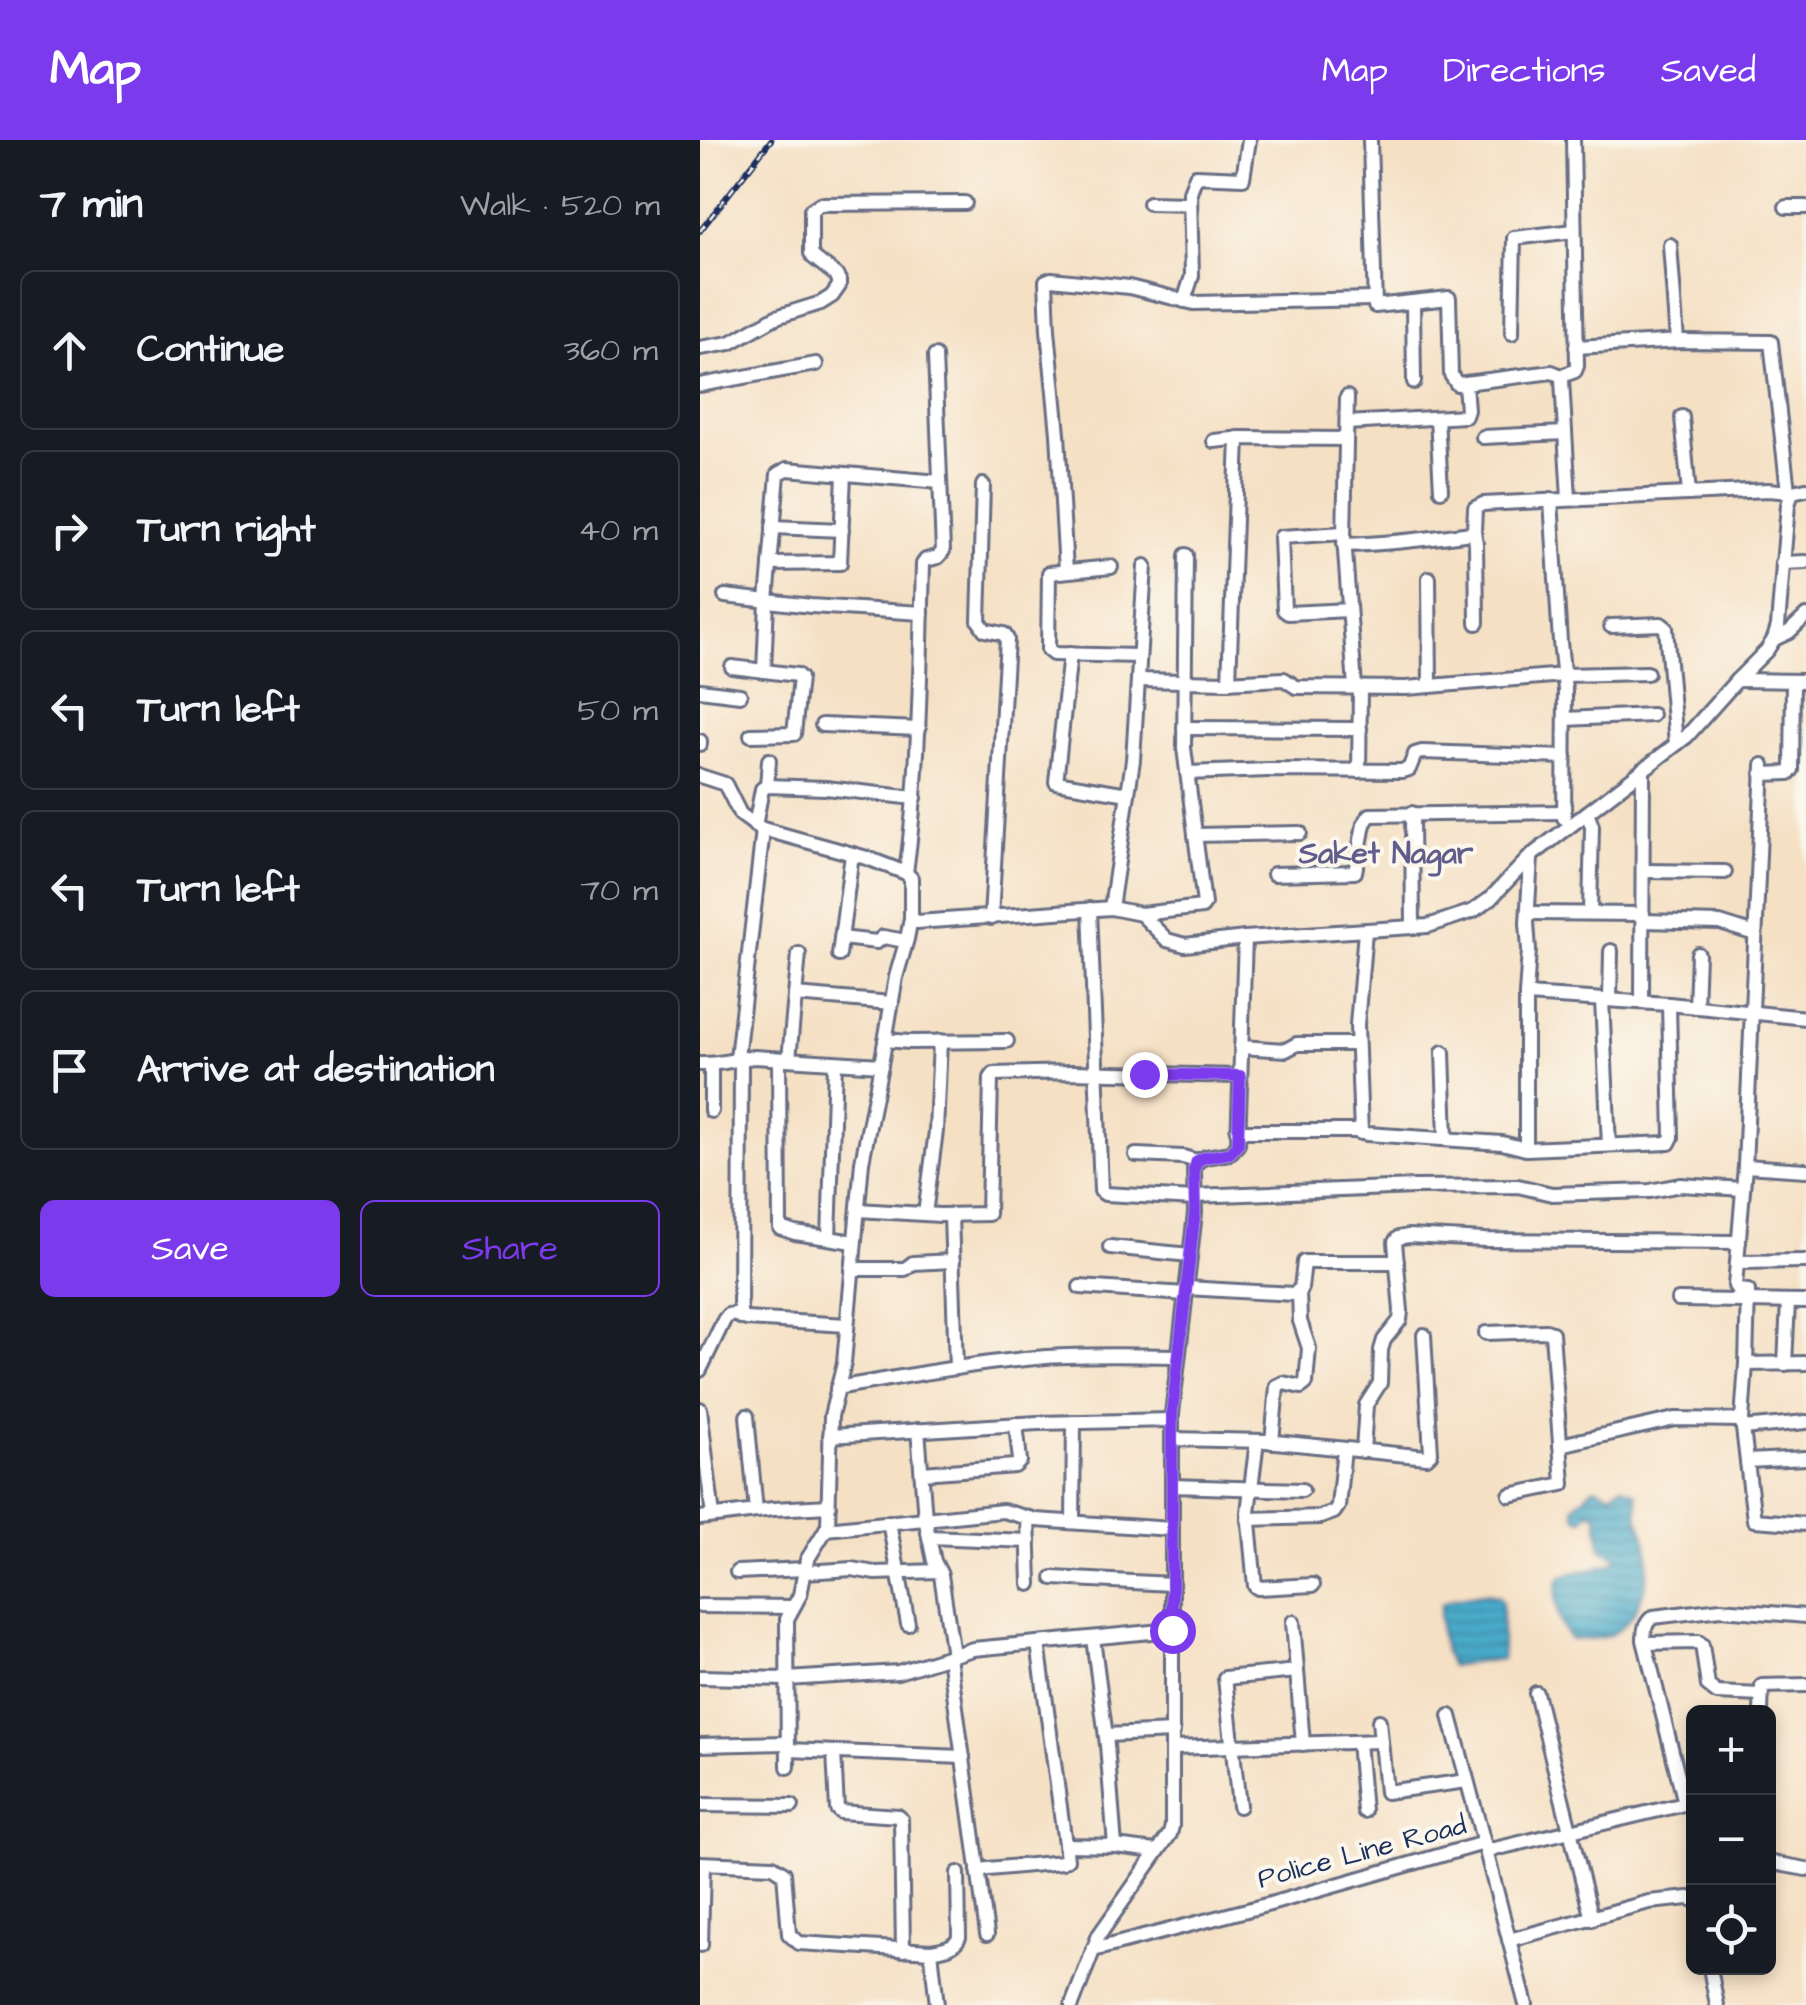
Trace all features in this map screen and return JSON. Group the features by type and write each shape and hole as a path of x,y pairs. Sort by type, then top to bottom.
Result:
{"street":[{"path":"1184,302 1192,276 1191,187 1196,176 1243,178 1249,140"},
{"path":"1370,140 1373,304 1377,307 1449,298 1451,375 1454,382 1465,384 1552,372 1562,376 1576,370 1573,140"},
{"path":"700,348 730,343 776,317 832,296 839,280 811,253 814,206 965,203"},
{"path":"1148,204 1190,204"},
{"path":"1786,207 1806,207"},
{"path":"1512,333 1514,238 1574,231"},
{"path":"1670,245 1676,342"},
{"path":"1066,571 1046,280 1122,286 1194,303 1373,299"},
{"path":"1413,302 1414,382"},
{"path":"1142,914 1167,940 1185,945 1428,926 1473,911 1531,856 1687,736 1768,650 1778,626 1788,505 1795,491 1771,342 1576,347"},
{"path":"906,873 915,798 924,564 943,551 935,356"},
{"path":"700,385 816,364"},
{"path":"1562,376 1569,500"},
{"path":"1347,422 1465,416 1465,384"},
{"path":"1348,397 1344,539 1358,687 1359,771"},
{"path":"1682,417 1689,494"},
{"path":"1437,418 1442,490"},
{"path":"1483,437 1565,433"},
{"path":"1229,682 1238,438"},
{"path":"1214,441 1346,439"},
{"path":"764,671 770,564 781,470 940,482"},
{"path":"770,564 836,565 841,559 844,474"},
{"path":"983,484 979,622 985,630 1004,634 1007,639 991,918"},
{"path":"1477,622 1474,531 1478,505 1795,491"},
{"path":"1551,500 1564,675 1564,831"},
{"path":"774,527 842,530"},
{"path":"1349,610 1284,610 1281,537 1395,544 1474,531"},
{"path":"910,918 924,923 1111,908 1142,914 1203,906 1184,728 1186,555"},
{"path":"1782,563 1806,562"},
{"path":"1111,908 1128,794 1145,566"},
{"path":"1110,567 1048,575 1048,650 1053,654 1140,656"},
{"path":"1429,578 1430,685"},
{"path":"725,596 922,613"},
{"path":"1774,640 1806,616"},
{"path":"1611,626 1660,624 1666,628 1676,744"},
{"path":"1070,654 1056,782 1128,794"},
{"path":"732,667 799,676 795,732 750,735"},
{"path":"1139,680 1284,679 1296,687 1406,688 1564,675 1647,673"},
{"path":"1737,680 1799,681 1792,770 1762,770 1745,1166 1735,1286 1748,1291 1742,1424 1754,1520 1806,1524"},
{"path":"700,690 740,695"},
{"path":"1565,719 1652,716"},
{"path":"822,725 919,729"},
{"path":"1184,728 1360,729"},
{"path":"1187,773 1406,770 1414,756 1422,752 1565,758"},
{"path":"769,760 766,786 762,789 739,1058 738,1313 746,1319 847,1325"},
{"path":"1642,1002 1643,770"},
{"path":"700,776 725,784 740,814 759,828 852,854 911,878 910,918 862,1162 844,1363 831,1416 826,1530 807,1560 800,1595 787,1619 788,1766"},
{"path":"766,786 915,798"},
{"path":"1274,874 1356,872 1368,816 1564,812"},
{"path":"1587,813 1592,826 1590,913"},
{"path":"1412,814 1413,927"},
{"path":"1195,835 1300,833"},
{"path":"839,954 852,854"},
{"path":"1526,1149 1531,856"},
{"path":"1643,872 1724,872"},
{"path":"1090,910 1101,1191 1105,1194 1196,1198 1518,1186 1552,1194 1650,1191 1681,1184 1743,1189"},
{"path":"1528,913 1590,913 1720,923 1755,934"},
{"path":"1361,1133 1357,1044 1364,931"},
{"path":"841,938 906,941"},
{"path":"1136,1155 1197,1161 1234,1150 1238,1144 1246,938"},
{"path":"1609,1145 1606,1000 1610,951"},
{"path":"799,954 784,1059 780,1228 854,1242"},
{"path":"1696,1007 1698,954"},
{"path":"795,995 892,1003"},
{"path":"1526,995 1806,1018"},
{"path":"1237,1131 1446,1138 1526,1149 1669,1143 1670,1004"},
{"path":"885,1040 1007,1041"},
{"path":"924,1214 936,1124 940,1041"},
{"path":"1241,1048 1283,1050 1296,1044 1357,1044"},
{"path":"1443,1052 1446,1138"},
{"path":"710,1111 705,1064 720,1065 739,1058 881,1065"},
{"path":"829,1238 835,1063"},
{"path":"858,1210 986,1215 992,1076 996,1073 1240,1076"},
{"path":"1072,2005 1099,1936 1172,1826 1172,1420 1197,1161"},
{"path":"1745,1166 1806,1170"},
{"path":"952,1215 956,1368"},
{"path":"1362,1451 1366,1405 1380,1383 1381,1347 1400,1320 1395,1242 1398,1238 1739,1242"},
{"path":"1110,1247 1190,1254"},
{"path":"1272,1442 1277,1386 1300,1387 1306,1383 1309,1348 1300,1320 1298,1292 1302,1264 1309,1260 1397,1262"},
{"path":"852,1269 905,1269 913,1263 953,1261"},
{"path":"1737,1262 1806,1261"},
{"path":"1080,1287 1298,1292"},
{"path":"1678,1300 1806,1302"},
{"path":"1786,1364 1788,1302"},
{"path":"700,1370 724,1320 738,1313"},
{"path":"1486,1333 1552,1333 1563,1481 1560,1486 1510,1495"},
{"path":"1172,1439 1272,1442 1430,1456 1424,1335"},
{"path":"837,1388 956,1368 1063,1356 1178,1356"},
{"path":"1746,1364 1806,1363"},
{"path":"700,1409 706,1517 829,1506"},
{"path":"747,1416 756,1511"},
{"path":"1560,1445 1675,1419 1742,1424 1806,1422"},
{"path":"830,1436 1016,1424 1172,1420"},
{"path":"1073,1522 1074,1422"},
{"path":"922,1473 1015,1466 1020,1461 1016,1424"},
{"path":"918,1430 925,1518 939,1571 987,1934"},
{"path":"1256,1441 1248,1519 1255,1586 1313,1585"},
{"path":"1248,1519 1320,1517 1334,1512 1338,1506 1344,1449"},
{"path":"1746,1461 1806,1458"},
{"path":"1172,1486 1302,1490"},
{"path":"826,1530 1003,1510 1028,1518 1172,1528"},
{"path":"1028,1518 1030,1584"},
{"path":"890,1522 908,1624"},
{"path":"929,1538 1028,1542"},
{"path":"737,1572 939,1571"},
{"path":"1054,1578 1172,1584"},
{"path":"700,1606 792,1607"},
{"path":"1687,1795 1644,1643 1648,1621 1721,1609 1806,1616"},
{"path":"1293,1622 1303,1744"},
{"path":"700,1677 788,1679 898,1672 973,1648 1172,1630"},
{"path":"1093,1638 1115,1846"},
{"path":"1644,1643 1698,1642 1712,1690 1760,1695"},
{"path":"978,1870 1067,1859 1038,1643"},
{"path":"1239,1806 1225,1678 1298,1671"},
{"path":"1761,1705 1762,1686 1806,1685"},
{"path":"1536,1692 1592,1919"},
{"path":"1450,1716 1485,1847 1686,1804"},
{"path":"1379,1721 1386,1792 1467,1780"},
{"path":"1106,1736 1173,1732"},
{"path":"1358,1742 1364,1811"},
{"path":"1173,1748 1380,1742"},
{"path":"700,1744 963,1757"},
{"path":"834,1752 837,1809 898,1816 901,1820 903,1950"},
{"path":"700,1805 792,1806"},
{"path":"1066,1845 1156,1852"},
{"name":"Police Line Road","path":"1093,1950 1485,1847 1526,2005"},
{"path":"1776,1863 1806,1868"},
{"path":"701,1945 701,1864 780,1868 784,1872 789,1934 798,1943 931,1952 945,1949 960,1937 958,1873"},
{"path":"1510,1940 1649,1902 1686,1898"},
{"path":"931,1952 937,2005"},
{"path":"1711,1975 1717,2005"}],"water":[{"path":"1621,1486 1635,1492 1648,1548 1644,1591 1633,1615 1615,1632 1571,1640 1557,1609 1561,1576 1610,1564 1619,1558 1601,1549 1597,1513 1588,1512 1580,1519 1574,1506 1594,1487 1612,1494"},
{"path":"1488,1593 1499,1597 1502,1603 1502,1659 1451,1666 1441,1636 1441,1604"}],"railway":[{"path":"700,231 771,140"}],"district":[{"name":"Saket Nagar","path":"1386,854"}],"route":[{"path":"1144,1074 1240,1076 1238,1144 1230,1153 1197,1161 1194,1170 1195,1212 1172,1414 1172,1630"}]}
